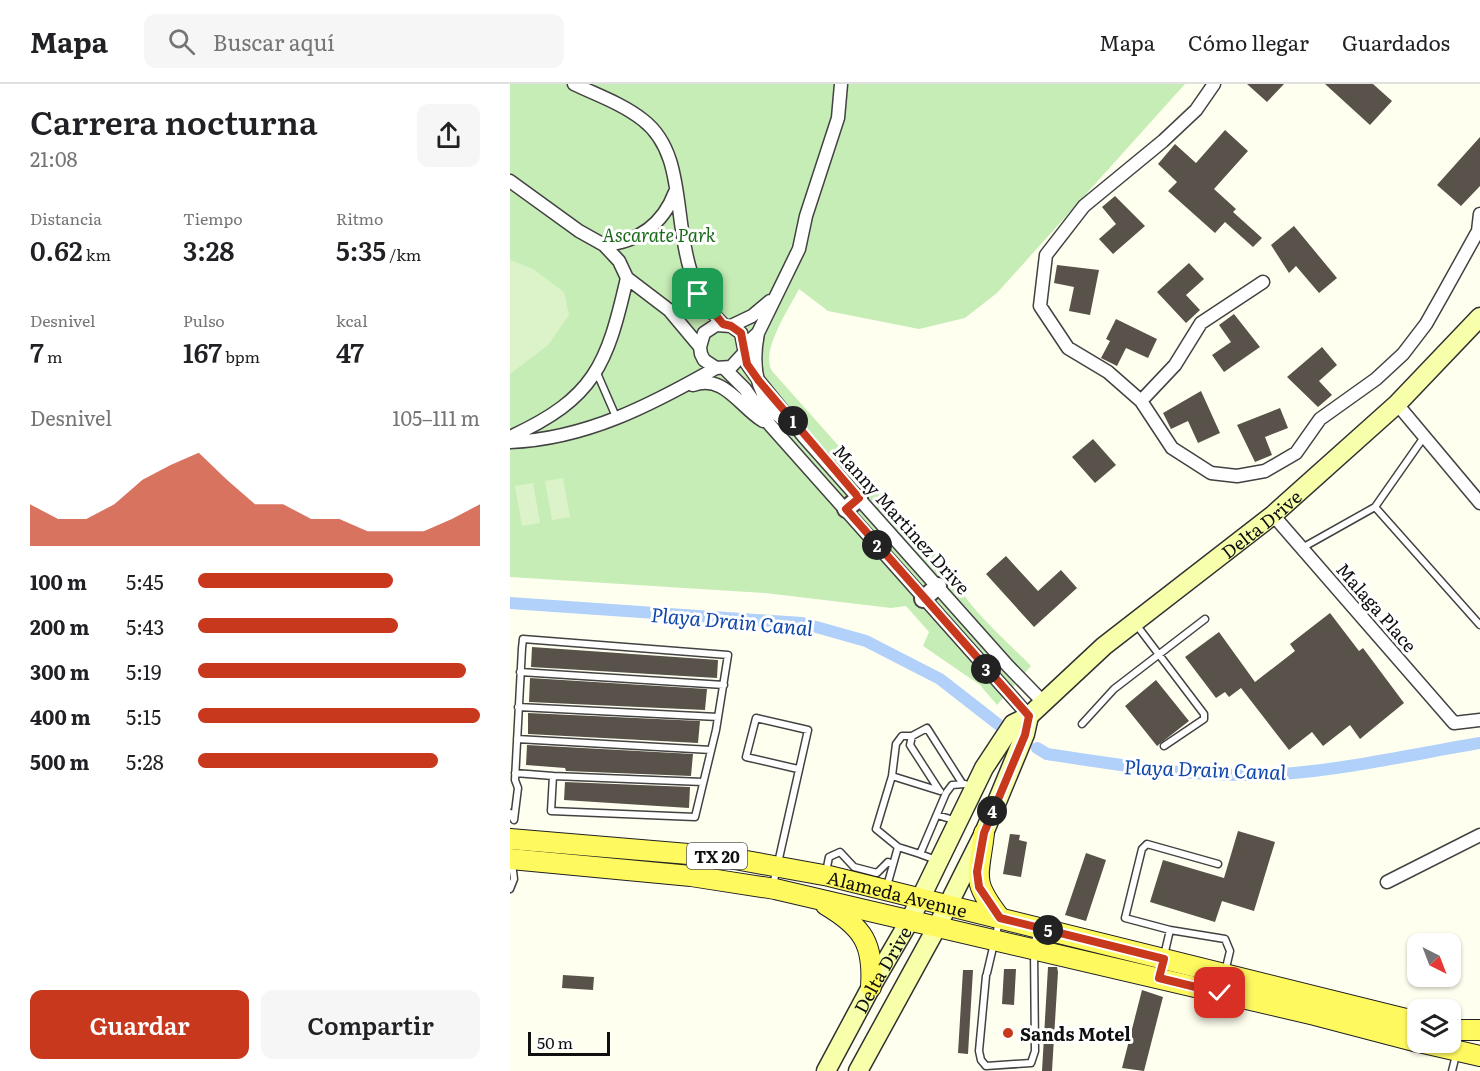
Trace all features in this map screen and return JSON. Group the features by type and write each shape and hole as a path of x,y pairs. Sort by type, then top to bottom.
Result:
{"main road":[{"name":"Delta Drive","path":"826,1071 910,920 958,821 970,785 1013,724 1029,716 1104,646 1272,515 1396,404 1480,317"},
{"name":"Delta Drive","path":"858,1071 937,927 984,833 1025,735 1029,716"},
{"path":"970,785 999,795"},
{"name":"Alameda Avenue","path":"512,833 724,857 825,875 1164,959 1222,983 1407,1039"},
{"path":"984,833 977,882 984,897 1000,918"},
{"name":"Alameda Avenue","path":"511,859 691,876 773,889 1159,978 1222,983 1407,1020"},
{"path":"813,898 840,913 862,934 870,954 871,987"},
{"path":"1461,1030 1480,1030"},
{"name":"Alameda Avenue","path":"1461,1052 1480,1056"}],"street":[{"path":"574,84 644,120 666,148 676,190 683,249 690,274 706,306 727,325 741,333 744,350"},
{"path":"680,390 721,368 736,364 758,333 799,249 806,216 838,118 841,84"},
{"path":"1214,84 1196,110 1163,141 1084,206 1046,255 1040,306 1068,348 1108,372 1141,401 1172,448 1211,473 1237,476 1265,471 1296,453 1320,419 1376,379 1403,354 1426,324 1479,232 1480,214"},
{"path":"510,180 579,231 604,245 619,261 627,278 669,310 700,347 704,360 721,368"},
{"path":"604,245 620,244 648,230 661,218 676,190"},
{"path":"510,437 555,412 597,373 613,338 627,278"},
{"path":"1141,401 1175,365 1201,323 1263,282"},
{"path":"700,347 704,333 709,328 727,325 752,316 774,298"},
{"path":"758,333 754,362 759,381"},
{"name":"Manny Martinez Drive","path":"744,350 759,381 804,437 1008,666 1043,702"},
{"name":"Manny Martinez Drive","path":"721,368 740,383 770,425 1029,716"},
{"path":"510,442 537,441 617,419 698,383 716,383 726,388 748,412 770,425"},
{"path":"1396,404 1480,503"},
{"path":"846,509 859,498"},
{"name":"Malaga Place","path":"1272,515 1454,723 1480,720"},
{"path":"924,599 938,586"},
{"path":"1387,882 1480,835"},
{"path":"1461,1033 1480,1039"}],"lane":[{"path":"597,373 617,419"},
{"path":"1302,548 1375,507 1424,437"},
{"path":"1375,507 1480,625"},
{"path":"1082,724 1114,689 1204,618"},
{"path":"1135,622 1204,714 1204,719 1164,746"},
{"path":"510,888 514,879 511,859 512,833 518,788 513,780 523,639 728,655 718,717 695,817 550,811 553,776"},
{"path":"520,672 723,685"},
{"path":"519,707 718,717"},
{"path":"773,889 807,730 756,718 746,757 798,769"},
{"path":"939,861 898,847 874,830 892,776 896,744 902,736 912,736 927,728 970,785"},
{"path":"912,736 910,745 939,790"},
{"path":"517,739 711,750"},
{"path":"513,780 553,776 704,782"},
{"path":"892,776 946,793"},
{"path":"920,854 946,793 952,785 970,785"},
{"path":"510,813 512,833"},
{"path":"937,814 958,821"},
{"path":"1218,864 1147,844 1142,849 1125,918 1170,930 1225,939 1230,951 1222,983"},
{"path":"886,890 890,863 898,847"},
{"path":"825,875 829,857 847,848"},
{"path":"840,852 854,867 877,873 890,863"},
{"path":"880,858 890,863"},
{"path":"1000,918 987,975 979,1051 981,1060 986,1066 1031,1063 1035,1051 1034,950 1038,927"},
{"path":"1159,978 1170,930"},
{"path":"1452,1071 1456,1053"}],"green space":[{"name":"Ascarate Park","path":"510,84 1185,84 997,293 965,318 919,329 828,311 799,289 773,342 769,363 772,371 949,570 974,608 1031,666 997,705 980,685 923,646 929,632 906,606 891,608 765,593 510,577"},
{"path":"510,260 533,269 564,292 569,315 548,345 510,374"},
{"path":"563,478 570,517 552,520 545,481"},
{"path":"533,483 540,523 522,526 515,486"}],"building":[{"path":"1247,84 1284,84 1267,102"},
{"path":"1325,84 1373,84 1392,101 1370,125"},
{"path":"1225,130 1248,151 1214,189 1236,209 1233,212 1262,238 1253,247 1225,222 1215,233 1168,191 1177,182 1158,164 1175,144 1196,163"},
{"path":"1480,137 1480,186 1461,206 1437,185"},
{"path":"1115,196 1145,226 1113,254 1099,239 1116,224 1102,207"},
{"path":"1294,226 1337,278 1319,293 1296,266 1289,273 1271,245"},
{"path":"1189,263 1204,279 1186,295 1200,310 1186,323 1157,292"},
{"path":"1057,265 1099,270 1090,315 1069,311 1074,287 1054,283"},
{"path":"1234,314 1260,347 1224,372 1212,355 1231,342 1219,325"},
{"path":"1116,319 1157,339 1148,358 1126,348 1117,366 1101,358 1110,341 1106,339"},
{"path":"1322,347 1337,365 1319,381 1332,395 1318,407 1287,377"},
{"path":"1201,391 1220,433 1198,443 1188,421 1171,429 1163,413"},
{"path":"1280,408 1288,428 1265,437 1272,455 1255,462 1237,425"},
{"path":"1093,439 1116,465 1095,483 1072,457"},
{"path":"1006,556 1038,591 1061,570 1077,588 1034,627 986,574"},
{"path":"1330,613 1359,651 1363,648 1404,703 1360,739 1350,725 1323,746 1312,732 1289,750 1241,688 1229,697 1225,692 1216,698 1185,657 1219,632 1255,682 1295,651 1290,644"},
{"path":"532,647 718,660 717,678 531,667"},
{"path":"530,678 707,689 705,710 529,702"},
{"path":"1156,680 1189,721 1157,746 1125,706"},
{"path":"528,713 700,721 698,743 528,734"},
{"path":"527,745 693,754 691,776 566,771 565,768 526,765"},
{"path":"565,782 690,787 689,808 564,800"},
{"path":"1238,831 1275,842 1254,911 1222,901 1215,922 1150,902 1163,860 1224,878"},
{"path":"1010,834 1020,835 1019,840 1027,842 1021,877 1003,874"},
{"path":"1086,853 1106,860 1086,921 1065,915"},
{"path":"1048,967 1057,967 1058,972 1052,1071 1042,1071"},
{"path":"1004,969 1016,969 1014,1005 1002,1004"},
{"path":"963,970 973,970 968,1054 958,1053"},
{"path":"563,975 594,977 593,990 562,988"},
{"path":"1142,990 1163,997 1144,1071 1122,1068"}],"waterway":[{"name":"Playa Drain Canal","path":"510,603 802,623 866,641 940,679 999,725"},
{"name":"Playa Drain Canal","path":"1037,748 1047,754 1135,767 1223,775 1253,775 1332,769 1480,743"}],"place":[{"name":"Sands Motel","path":"1008,1033"}],"route":[{"path":"698,294 715,317 741,333 745,345 743,354 759,381 798,426 804,437 859,498 846,509 1029,716 1025,735 984,833 977,872 977,882 984,897 1000,918 1164,959 1159,978 1220,993"}]}
